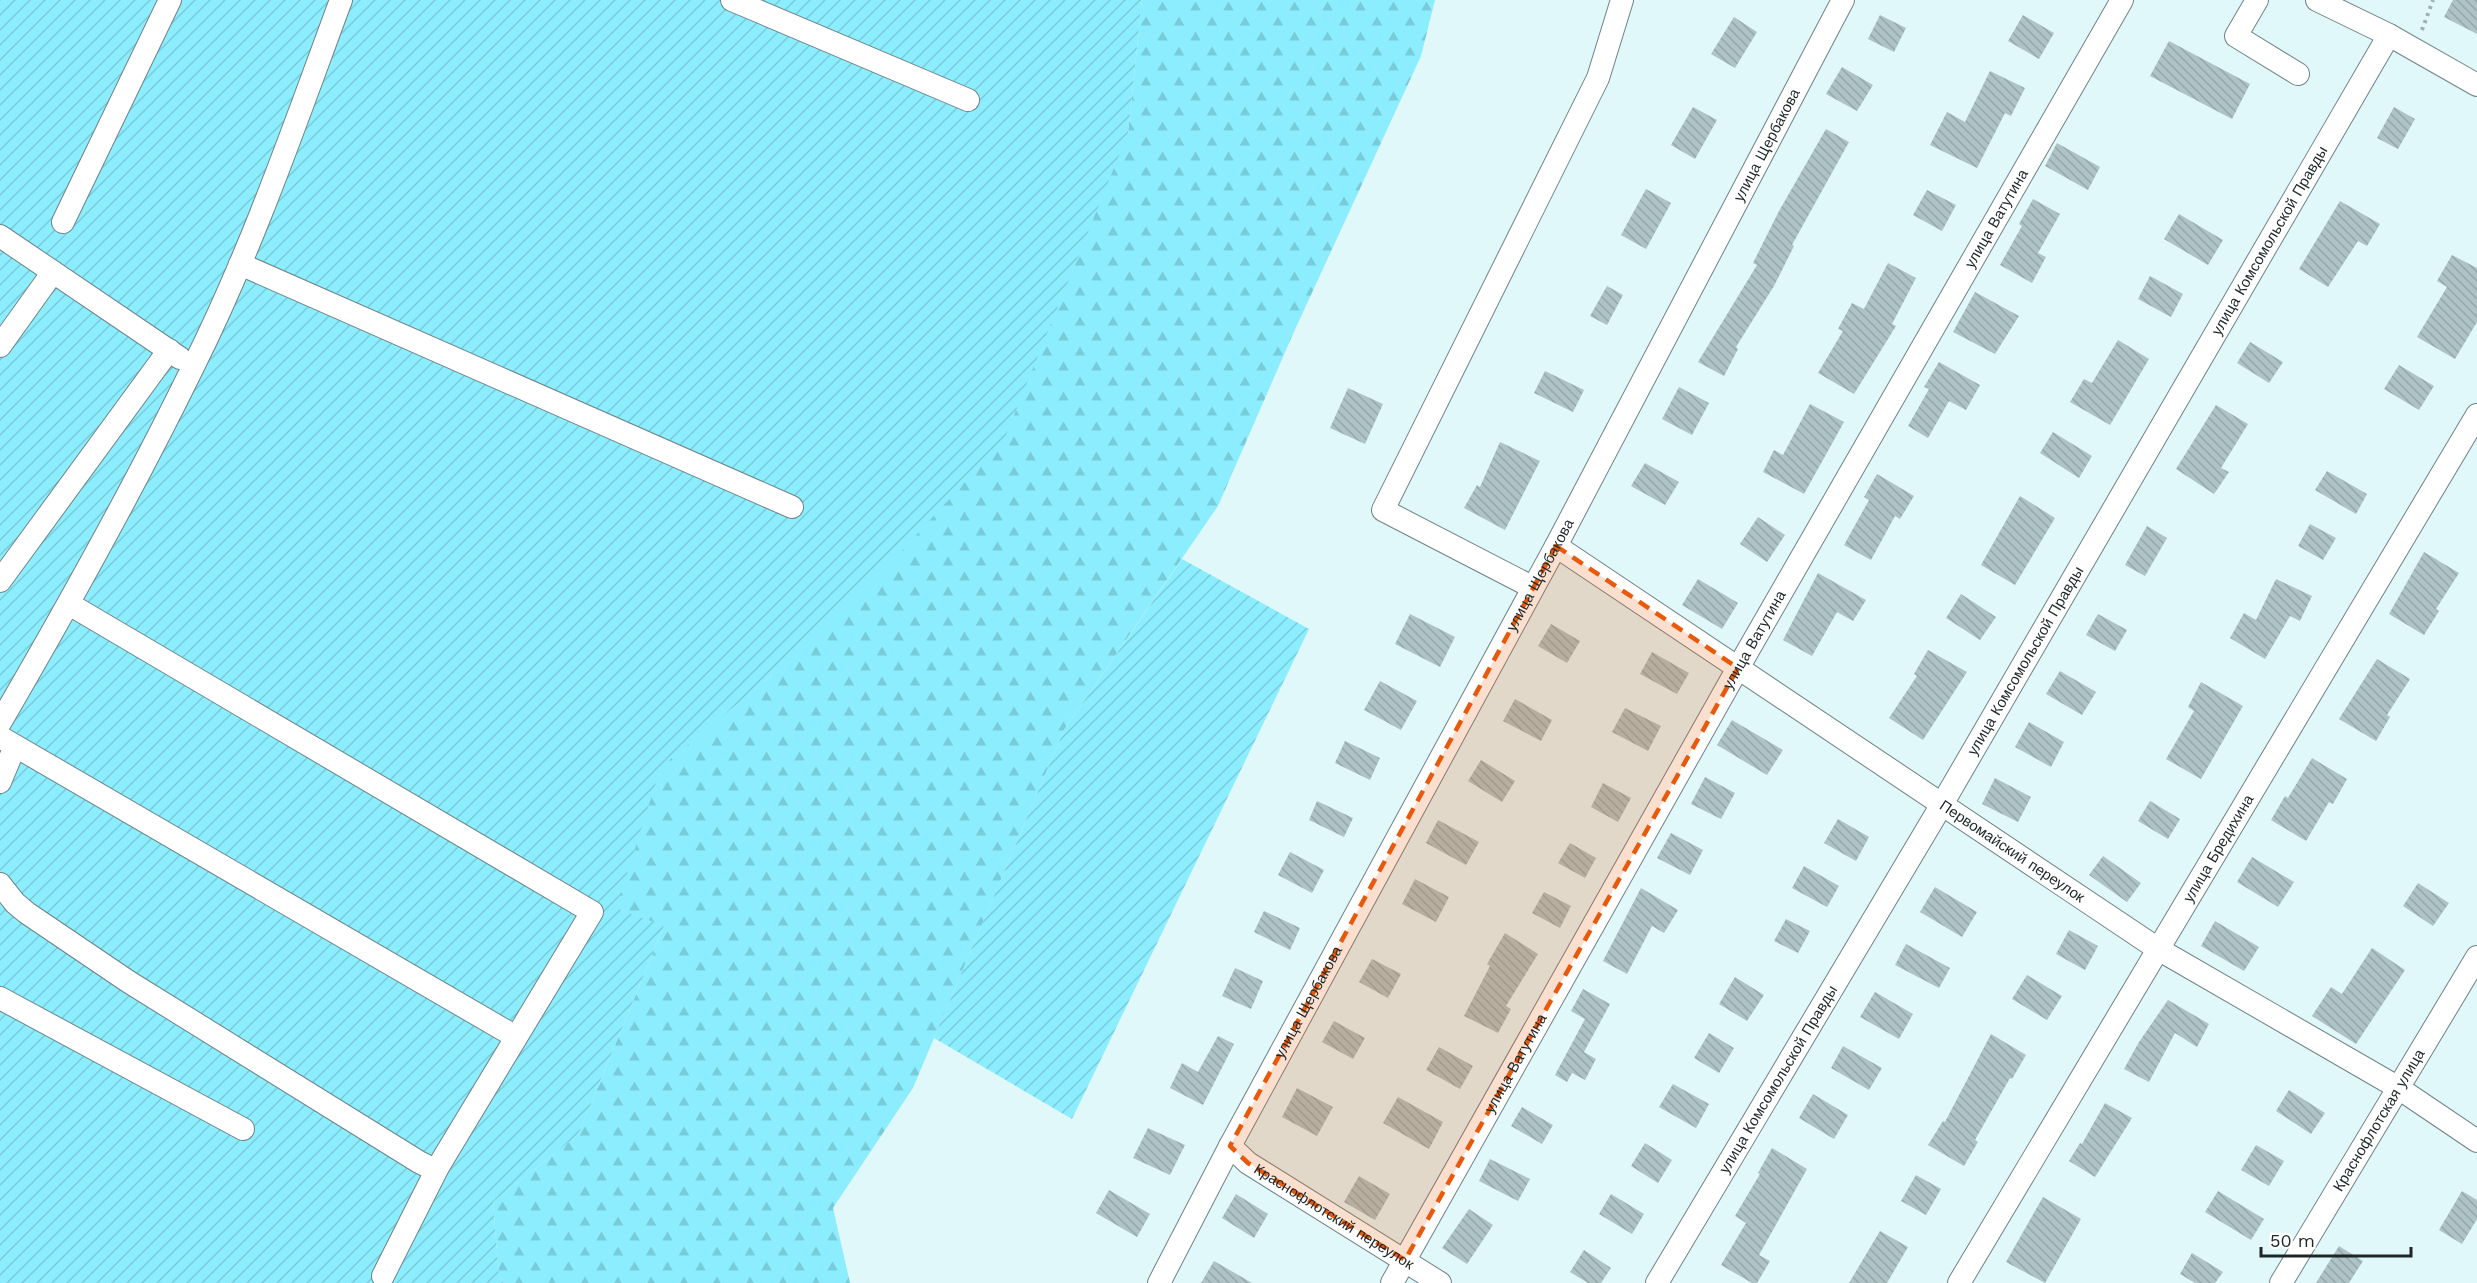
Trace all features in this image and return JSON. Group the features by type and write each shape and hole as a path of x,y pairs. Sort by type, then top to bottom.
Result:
{"street":[{"path":"63,222 170,0"},
{"path":"0,723 69,604 194,367 240,264 341,0"},
{"path":"732,0 968,100"},
{"path":"1532,587 1383,510 1598,78 1622,0"},
{"name":"улица Щербакова","path":"1159,1283 1230,1146 1556,546 1843,0"},
{"name":"улица Ватутина","path":"1392,1283 1738,668 2122,0"},
{"path":"2257,0 2236,36 2298,74"},
{"path":"2317,0 2389,35 2477,85"},
{"name":"улица Комсомольской Правды","path":"1658,1283 1941,806 2389,35"},
{"path":"0,236 194,367"},
{"path":"240,264 792,507"},
{"path":"0,346 53,272"},
{"path":"0,581 169,350"},
{"name":"улица Бредихина","path":"1959,1283 2477,415"},
{"name":"Первомайский переулок","path":"1556,546 1941,806 2158,949 2397,1087 2477,1141"},
{"path":"69,604 592,912 438,1167 383,1276"},
{"path":"0,782 8,742 516,1037"},
{"path":"0,884 15,903 27,913 129,982 419,1162 429,1167 438,1167"},
{"name":"Краснофлотская улица","path":"2281,1283 2477,957"},
{"path":"0,998 243,1129"},
{"name":"Краснофлотский переулок","path":"1230,1146 1248,1163 1440,1283"}],"path":[{"path":"2414,51 2433,0"}],"highlighted area":[{"path":"1556,546 1738,668 1405,1260 1248,1163 1230,1146"}],"green space":[{"path":"0,0 1142,0 1128,133 1004,440 893,560 772,675 661,767 616,908 664,926 578,1135 493,1202 499,1274 503,1283 0,1283"},
{"path":"1142,0 1435,0 1421,56 1293,334 1218,506 1064,730 913,1088 833,1208 850,1283 503,1283 499,1274 493,1202 578,1135 664,926 615,908 661,766 772,675 1128,133"},
{"path":"1182,559 1309,629 1072,1119 934,1038 1064,730"}],"building":[{"path":"2453,0 2477,0 2477,34 2444,17"},
{"path":"1880,15 1906,28 1894,52 1868,39"},
{"path":"2023,15 2054,33 2039,59 2008,41"},
{"path":"1734,17 1757,32 1735,68 1711,54"},
{"path":"2169,41 2250,84 2232,119 2150,76"},
{"path":"1842,67 1873,85 1857,111 1826,94"},
{"path":"1990,71 2025,88 2011,116 2005,113 1977,168 1930,145 1947,112 1965,122"},
{"path":"1693,107 1717,120 1695,159 1671,145"},
{"path":"2394,107 2415,119 2398,149 2377,138"},
{"path":"1826,129 1849,142 1792,245 1794,246 1774,286 1736,347 1738,349 1724,376 1698,362 1757,265 1753,263 1779,211"},
{"path":"2057,143 2100,167 2088,190 2045,166"},
{"path":"1646,189 1671,203 1646,249 1621,235"},
{"path":"1927,190 1956,205 1942,231 1913,215"},
{"path":"2033,199 2060,214 2038,253 2046,257 2032,283 2000,265 2022,226 2019,224"},
{"path":"2340,201 2380,224 2367,246 2358,241 2328,287 2299,269"},
{"path":"2179,214 2223,240 2208,265 2164,239"},
{"path":"2452,255 2477,268 2477,322 2455,359 2417,337 2447,287 2437,281"},
{"path":"1888,263 1916,278 1892,324 1896,326 1854,394 1818,373 1843,331 1838,329 1852,303 1864,309"},
{"path":"2150,276 2183,294 2171,317 2138,299"},
{"path":"1607,286 1623,295 1607,325 1590,316"},
{"path":"1975,292 2019,316 1995,354 1953,332"},
{"path":"2118,340 2149,359 2110,425 2070,402 2084,379 2092,383"},
{"path":"2250,342 2283,362 2269,383 2237,363"},
{"path":"1939,362 1980,385 1966,410 1949,401 1928,438 1908,426 1929,389 1924,387"},
{"path":"2399,365 2434,386 2419,410 2384,389"},
{"path":"1545,371 1584,390 1573,412 1534,393"},
{"path":"1679,387 1709,403 1692,435 1662,419"},
{"path":"1348,388 1383,404 1365,444 1330,428"},
{"path":"1810,404 1844,422 1804,494 1763,472 1774,450 1783,455"},
{"path":"2216,405 2248,424 2221,468 2229,472 2214,494 2176,469"},
{"path":"2053,432 2092,456 2079,478 2040,453"},
{"path":"1500,442 1540,461 1505,530 1464,508 1477,485 1480,487"},
{"path":"1645,463 1679,482 1665,505 1631,486"},
{"path":"2327,471 2367,494 2356,514 2315,490"},
{"path":"1877,474 1914,496 1900,519 1895,516 1871,560 1844,545 1869,500 1864,497"},
{"path":"2020,496 2055,518 2015,585 1981,565"},
{"path":"1758,517 1785,535 1767,562 1740,544"},
{"path":"2310,524 2336,538 2323,560 2298,546"},
{"path":"2147,526 2167,538 2145,576 2125,565"},
{"path":"2424,552 2459,573 2436,609 2439,611 2424,635 2389,614"},
{"path":"1818,573 1866,600 1853,621 1837,612 1812,656 1783,640"},
{"path":"1698,579 1738,603 1722,629 1682,605"},
{"path":"2276,579 2312,596 2300,621 2290,616 2265,659 2230,638 2244,613 2256,620"},
{"path":"1961,594 1996,617 1980,640 1946,618"},
{"path":"1410,614 1455,637 1440,667 1395,644"},
{"path":"2098,614 2127,630 2115,651 2086,635"},
{"path":"1551,624 1580,641 1567,663 1538,646"},
{"path":"1928,650 1967,672 1923,740 1889,718 1917,676 1914,674"},
{"path":"1652,652 1689,673 1677,694 1640,674"},
{"path":"2377,659 2410,679 2387,715 2390,717 2376,741 2339,719"},
{"path":"2060,671 2096,692 2082,715 2046,694"},
{"path":"1380,681 1417,701 1401,730 1364,710"},
{"path":"2201,682 2243,706 2201,779 2166,759 2194,711 2188,707"},
{"path":"1515,699 1552,720 1541,741 1503,721"},
{"path":"1625,708 1661,726 1648,751 1612,732"},
{"path":"1732,720 1783,750 1767,775 1717,745"},
{"path":"2029,722 2064,742 2051,767 2015,747"},
{"path":"1345,741 1380,758 1370,780 1335,763"},
{"path":"2312,758 2347,779 2333,804 2329,802 2306,841 2271,820 2285,796 2288,798"},
{"path":"1481,760 1515,781 1502,802 1468,781"},
{"path":"1705,777 1735,793 1721,819 1691,804"},
{"path":"1995,778 2031,797 2018,822 1982,804"},
{"path":"1603,783 1631,798 1618,822 1591,807"},
{"path":"1317,801 1353,818 1344,837 1309,820"},
{"path":"2150,801 2180,819 2168,839 2138,821"},
{"path":"1838,819 1869,837 1856,861 1824,843"},
{"path":"1438,820 1479,842 1466,865 1426,843"},
{"path":"1671,833 1703,850 1690,875 1657,858"},
{"path":"1570,843 1596,858 1585,878 1558,863"},
{"path":"1290,852 1324,870 1312,893 1278,875"},
{"path":"2103,856 2141,883 2127,902 2089,875"},
{"path":"2252,857 2294,882 2278,907 2237,882"},
{"path":"1804,866 1839,886 1827,907 1792,888"},
{"path":"1415,879 1449,897 1436,922 1402,904"},
{"path":"2418,883 2449,903 2433,926 2403,906"},
{"path":"1935,887 1977,912 1962,937 1920,912"},
{"path":"1641,888 1678,910 1664,933 1652,926 1627,974 1603,961"},
{"path":"1544,892 1571,906 1560,928 1532,913"},
{"path":"1264,911 1300,928 1290,950 1254,932"},
{"path":"1786,919 1810,931 1798,953 1774,941"},
{"path":"2215,921 2259,947 2244,971 2201,946"},
{"path":"2069,930 2098,946 2085,970 2056,954"},
{"path":"1505,933 1538,954 1506,1006 1511,1009 1498,1033 1464,1016 1490,966 1487,964"},
{"path":"1906,944 1950,968 1939,988 1895,965"},
{"path":"2372,948 2405,970 2356,1044 2312,1016 2331,987 2342,994"},
{"path":"1372,959 1401,974 1388,998 1359,982"},
{"path":"1235,968 1263,981 1251,1009 1222,996"},
{"path":"2027,975 2062,996 2047,1020 2012,999"},
{"path":"1735,977 1764,995 1747,1021 1719,1004"},
{"path":"1583,989 1610,1004 1584,1052 1596,1059 1585,1080 1572,1073 1567,1082 1555,1075 1585,1019 1571,1011"},
{"path":"1875,992 1913,1014 1899,1039 1860,1017"},
{"path":"2168,1000 2209,1024 2197,1047 2175,1033 2149,1082 2124,1069 2139,1042"},
{"path":"1334,1021 1365,1038 1353,1059 1322,1042"},
{"path":"1709,1033 1734,1048 1719,1073 1694,1058"},
{"path":"1991,1034 2026,1055 2012,1079 2010,1078 1975,1140 1978,1142 1964,1166 1928,1145 1943,1121 1945,1122"},
{"path":"1218,1036 1234,1044 1203,1105 1170,1088 1182,1063 1198,1072"},
{"path":"1843,1046 1882,1068 1869,1090 1831,1068"},
{"path":"1439,1047 1473,1066 1460,1089 1426,1070"},
{"path":"1673,1084 1709,1104 1696,1128 1659,1107"},
{"path":"1297,1088 1333,1107 1317,1136 1282,1117"},
{"path":"2289,1090 2325,1113 2311,1134 2276,1111"},
{"path":"1813,1094 1848,1115 1834,1139 1799,1118"},
{"path":"1398,1097 1443,1122 1429,1149 1383,1123"},
{"path":"2105,1103 2132,1118 2095,1177 2069,1161 2080,1143 2082,1144"},
{"path":"1522,1107 1553,1125 1542,1144 1511,1126"},
{"path":"1148,1128 1185,1145 1170,1175 1133,1158"},
{"path":"1645,1143 1672,1160 1658,1183 1631,1166"},
{"path":"2256,1145 2284,1161 2269,1186 2241,1170"},
{"path":"1772,1148 1807,1169 1759,1255 1770,1261 1757,1283 1752,1283 1721,1265 1746,1223 1735,1216 1760,1174 1758,1173"},
{"path":"1490,1159 1530,1179 1518,1201 1479,1181"},
{"path":"1916,1175 1941,1189 1926,1215 1901,1201"},
{"path":"1359,1176 1390,1194 1375,1220 1344,1202"},
{"path":"1109,1190 1150,1214 1137,1237 1096,1213"},
{"path":"2218,1191 2264,1219 2251,1240 2205,1212"},
{"path":"2462,1191 2477,1200 2477,1219 2462,1244 2439,1230"},
{"path":"1236,1194 1268,1214 1254,1238 1222,1218"},
{"path":"1611,1194 1644,1214 1632,1234 1599,1214"},
{"path":"2043,1197 2081,1219 2045,1283 2006,1262"},
{"path":"1469,1209 1493,1225 1467,1264 1442,1248"},
{"path":"1880,1231 1908,1247 1887,1283 1849,1283"},
{"path":"2339,1246 2363,1261 2349,1283 2316,1283"},
{"path":"1584,1250 1611,1268 1601,1283 1588,1283 1570,1272"},
{"path":"2192,1253 2223,1272 2215,1283 2195,1283 2180,1274"},
{"path":"1214,1261 1252,1283 1201,1283"}]}
